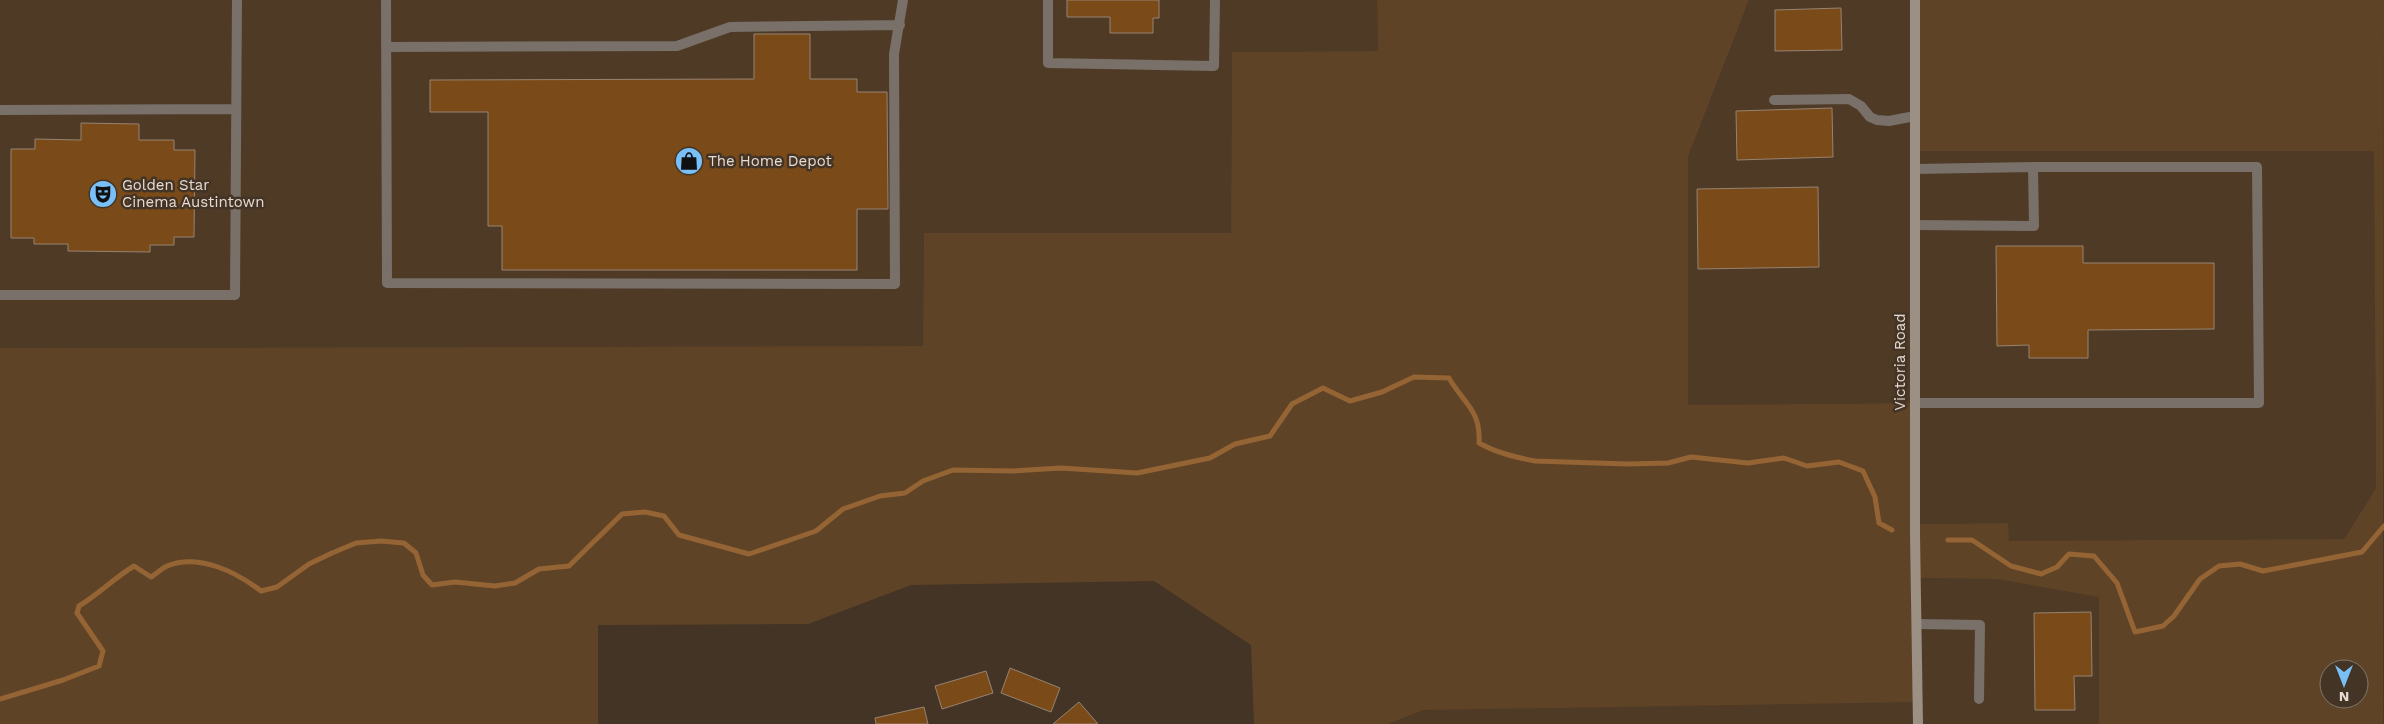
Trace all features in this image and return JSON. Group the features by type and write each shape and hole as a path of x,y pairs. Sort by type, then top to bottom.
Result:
{"street":[{"name":"Victoria Road","path":"1915,0 1915,403 1918,724"}],"lane":[{"path":"0,295 235,295 237,0"},
{"path":"386,0 387,283 895,284 894,54 903,0"},
{"path":"1048,0 1048,64 1214,66 1215,0"},
{"path":"386,47 677,46 730,27 900,26"},
{"path":"1774,100 1849,99 1861,106 1870,118 1877,120 1888,121 1915,116"},
{"path":"0,110 236,109"},
{"path":"1915,225 2034,226 2033,167"},
{"path":"1915,169 2257,167 2259,403 1915,403"},
{"path":"1918,624 1980,625 1979,699"}],"shaded area":[{"path":"0,0 1377,0 1378,51 1232,52 1231,233 924,233 923,346 0,348"},
{"path":"1377,0 1749,0 1688,157 1688,405 1915,403 1915,524 2008,523 2009,541 2344,539 2376,488 2374,151 1915,151 1915,0 2384,0 2383,724 2099,724 2099,597 1997,579 1917,578 1917,702 1424,710 1388,724 1254,724 1251,645 1154,581 911,585 808,624 598,625 598,724 0,724 0,348 923,346 924,233 1231,233 1232,52 1378,51"},
{"path":"1749,0 1915,0 1916,151 2374,151 2376,488 2344,539 2008,541 2008,523 1915,524 1915,403 1688,405 1688,157"},
{"path":"2383,556 2384,724 2383,724"},
{"path":"1916,578 1997,579 2099,596 2099,724 1389,724 1425,710"}],"building":[{"path":"1067,0 1159,0 1159,18 1153,18 1153,33 1110,33 1110,17 1067,17"},
{"path":"1841,8 1842,50 1775,51 1775,10"},
{"name":"The Home Depot","path":"754,34 810,34 810,79 857,79 857,92 887,92 888,209 857,209 857,270 502,270 502,226 488,226 488,112 430,112 430,80 754,79"},
{"path":"1832,108 1833,157 1737,160 1736,111"},
{"name":"Golden Star Cinema Austintown","path":"81,123 139,124 139,140 174,140 174,150 195,150 194,237 174,237 174,245 150,245 150,252 68,251 68,244 34,244 34,238 11,238 11,149 35,149 35,139 81,140"},
{"path":"1818,187 1819,267 1698,269 1697,189"},
{"path":"1996,246 2083,246 2083,263 2214,263 2214,329 2088,330 2088,358 2029,358 2029,345 1997,346"},
{"path":"2091,612 2092,676 2074,676 2075,710 2035,710 2034,613"},
{"path":"1010,668 1060,688 1051,712 1001,693"},
{"path":"986,671 993,693 942,709 935,686"},
{"path":"1079,702 1098,724 1053,724"},
{"path":"924,707 928,724 876,724 875,718"}],"waterway":[{"path":"0,699 63,680 99,666 103,651 77,613 79,606 134,566 151,577 167,566 179,563 204,563 229,571 261,591 277,587 309,564 332,553 356,543 381,541 404,543 416,553 423,575 432,585 455,582 495,586 515,583 539,569 569,566 622,514 645,512 664,516 679,535 749,554 816,531 843,509 880,496 905,493 923,481 953,470 1013,471 1061,468 1137,473 1210,458 1235,444 1270,436 1292,404 1323,388 1350,401 1382,392 1414,377 1449,378 1474,415 1479,432 1479,443 1499,452 1535,461 1628,464 1668,463 1691,457 1748,463 1784,458 1807,466 1839,462 1863,471 1875,497 1879,523 1892,530"},
{"path":"1948,540 1972,540 2011,566 2041,574 2057,567 2069,554 2094,556 2117,583 2135,632 2163,626 2174,616 2200,579 2219,566 2240,564 2263,571 2362,552 2384,526"}],"place":[{"name":"The Home Depot","path":"689,161"},
{"name":"Golden Star Cinema Austintown","path":"103,194"}]}
